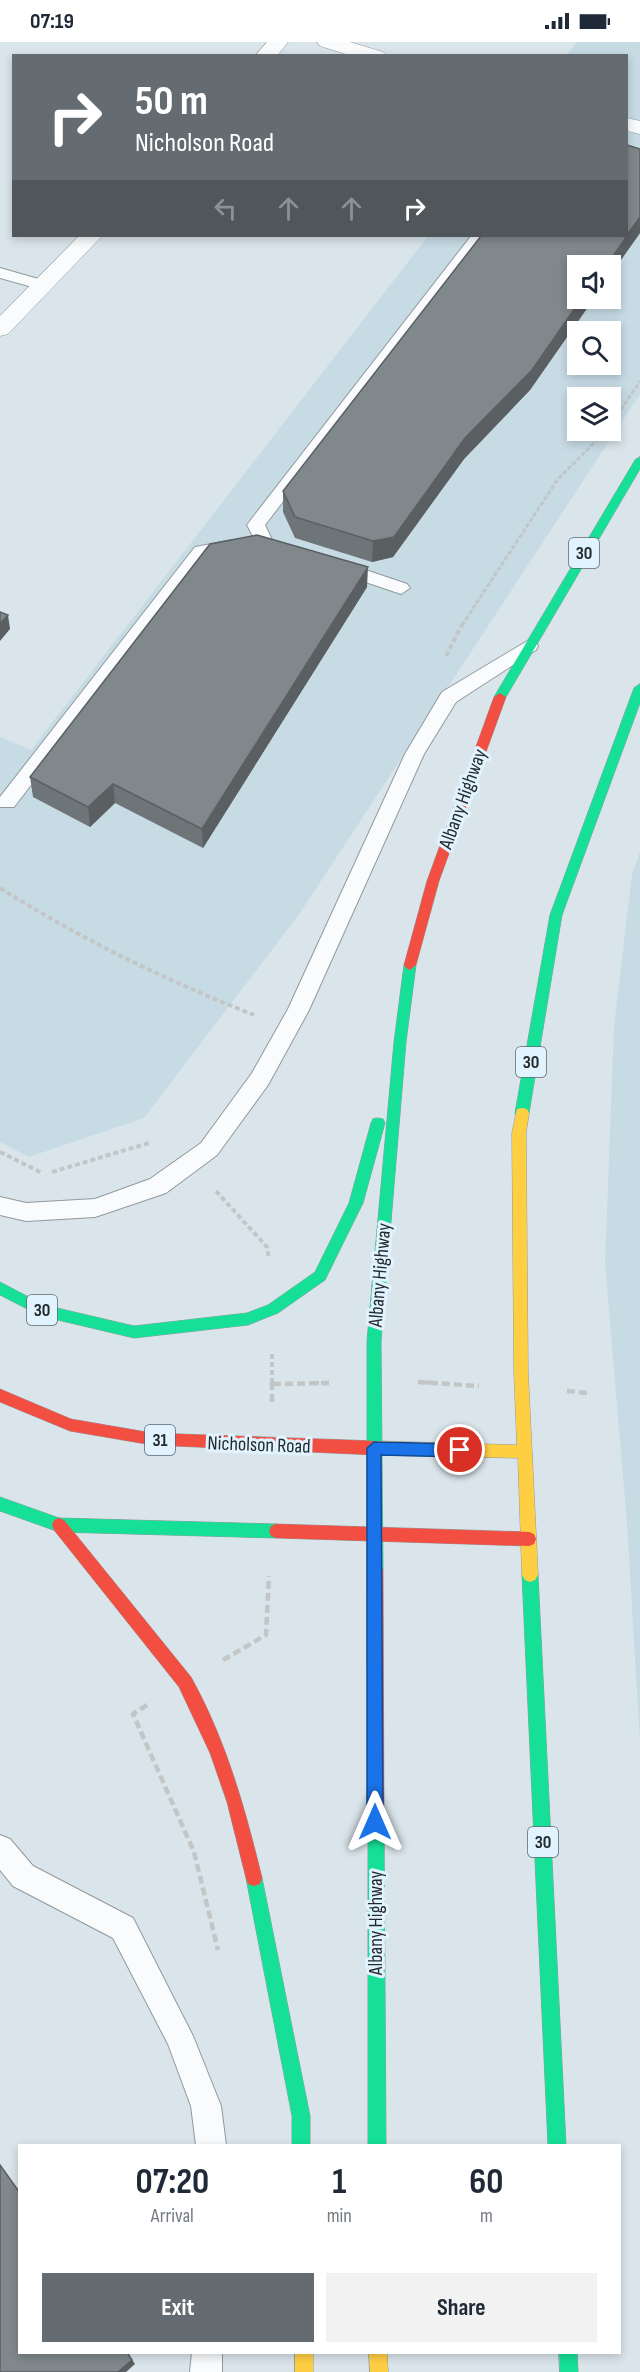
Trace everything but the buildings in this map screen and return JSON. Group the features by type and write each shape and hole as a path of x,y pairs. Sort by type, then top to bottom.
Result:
{"main road":[{"name":"Albany Highway","path":"377,2144 374,1341 400,1042 411,960 433,881 502,690 640,460"},
{"name":"30","path":"557,2144 525,1452 519,1133 556,915 640,688"},
{"name":"30","path":"0,1288 41,1310 134,1332 248,1319 273,1309 320,1276 356,1203 400,1042"},
{"name":"Nicholson Road","path":"0,1395 70,1425 153,1440 525,1452"},
{"path":"0,1504 59,1525 529,1539"},
{"path":"59,1525 185,1682 202,1708 228,1777 260,1898 301,2116 301,2144"},
{"path":"304,2354 304,2372"},
{"path":"378,2354 379,2372"},
{"path":"567,2354 568,2372"}],"street":[{"path":"267,54 278,42"},
{"path":"327,42 369,54"},
{"path":"0,329 89,237"}],"lane":[{"path":"264,542 256,525 478,237"},
{"path":"0,273 43,285"},
{"path":"7,802 201,551 264,542 285,549"},
{"path":"317,560 401,588"},
{"path":"0,1206 26,1212 95,1208 158,1186 209,1149 260,1079 298,1010 415,754 449,697 529,646"},
{"path":"0,1849 23,1876 123,1928 179,2036 206,2106 211,2144"},
{"path":"206,2372 207,2354"}],"path":[{"path":"621,410 640,381"},
{"path":"0,888 108,951 207,998 256,1016"},
{"path":"0,1152 45,1174 158,1141"},
{"path":"273,1384 424,1382 588,1393"}],"shaded area":[{"path":"577,42 640,42 640,394 621,423 621,387 567,387 567,441 609,441 300,913 144,1118 29,1157 0,1142 0,737 31,750 427,237 628,237 628,54 568,54"},
{"path":"640,852 640,1742 627,1524 605,1263 614,1026 632,874"}],"traffic: fast":[{"path":"500,697 640,460"},
{"path":"522,1113 556,915 640,688"},
{"path":"375,1570 374,1341 400,1042 410,965"},
{"path":"0,1288 41,1310 134,1332 248,1319 273,1309 320,1276 356,1203 378,1123"},
{"path":"0,1504 59,1525 276,1531"},
{"path":"530,1575 557,2144"},
{"path":"376,1826 377,2144"},
{"path":"254,1878 301,2116 301,2144"},
{"path":"568,2354 569,2372"}],"traffic: slow":[{"path":"522,1113 519,1133 521,1372 530,1575"},
{"path":"376,1448 525,1452"},
{"path":"304,2354 304,2372"},
{"path":"378,2354 379,2372"}],"traffic: jam":[{"path":"410,965 433,881 500,697"},
{"path":"0,1395 70,1425 152,1439 376,1448"},
{"path":"59,1525 185,1682 198,1705 227,1777 254,1878"},
{"path":"276,1531 529,1539"},
{"path":"375,1570 376,1826"}],"route":[{"path":"375,1822 374,1448 460,1450"}]}
